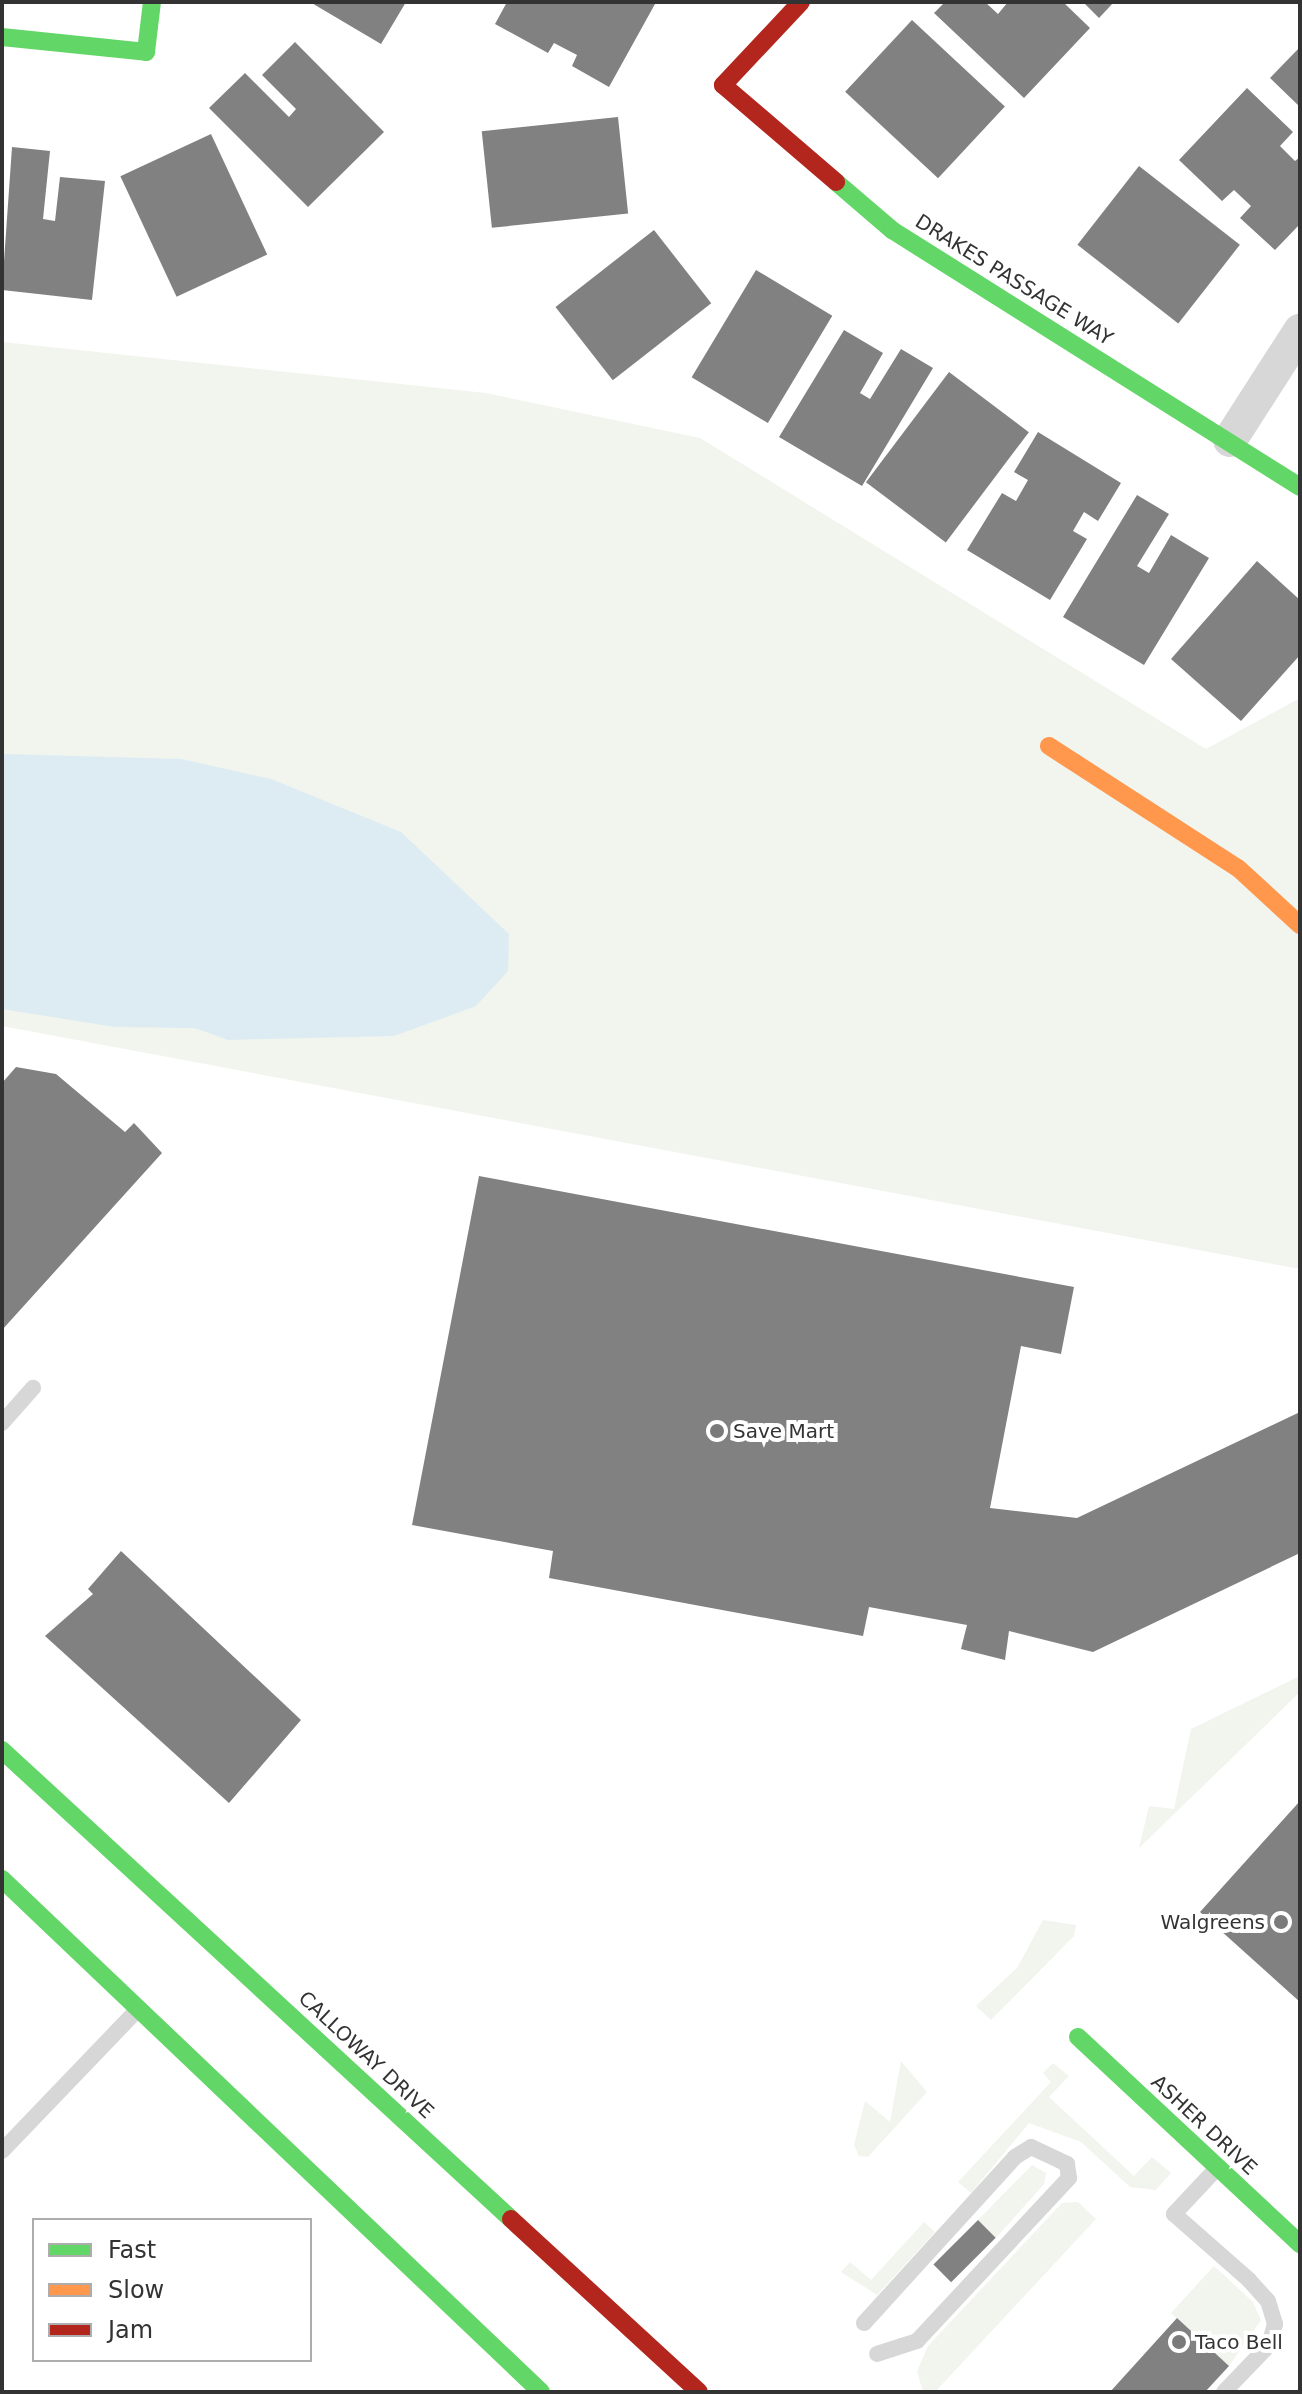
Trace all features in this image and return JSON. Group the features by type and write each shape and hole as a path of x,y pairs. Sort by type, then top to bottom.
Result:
{"main road":[{"path":"2,37 146,52 152,2"},
{"name":"DRAKES PASSAGE WAY","path":"801,2 723,85 892,230 1230,440 1300,487"},
{"path":"1049,746 1239,869 1300,925"},
{"name":"CALLOWAY DRIVE","path":"2,1750 699,2392"},
{"path":"2,1879 541,2392"},
{"name":"ASHER DRIVE","path":"1078,2037 1300,2244"}],"street":[{"path":"1230,440 1300,331"}],"lane":[{"path":"2,1423 33,1388"},
{"path":"2,2151 138,2009"},
{"path":"864,2323 1015,2157 1031,2147 1067,2164 1069,2178 917,2341 877,2354"},
{"path":"1218,2167 1174,2214 1258,2291 1275,2324 1269,2345 1224,2392"}],"shaded area":[{"path":"2,342 486,393 700,438 1206,749 1300,698 1300,1269 2,1026"},
{"path":"2,754 181,759 271,779 401,832 509,934 508,971 476,1006 394,1036 228,1040 195,1028 115,1027 2,1009"},
{"path":"1300,1676 1300,1692 1139,1848 1149,1806 1174,1809 1191,1729"},
{"path":"1043,1920 1076,1925 1074,1936 991,2020 976,2006 1017,1968"},
{"path":"901,2061 927,2092 868,2157 859,2156 854,2145 865,2101 890,2122"},
{"path":"1053,2063 1069,2076 1049,2097 1134,2176 1152,2157 1171,2173 1156,2190 1130,2187 1081,2142 1029,2123 971,2193 958,2182 1051,2082 1043,2073"},
{"path":"1032,2165 1046,2173 1044,2184 996,2238 978,2220"},
{"path":"1078,2202 1096,2219 935,2392 923,2392 917,2371 928,2346 1062,2203"},
{"path":"924,2222 935,2232 877,2295 841,2272 850,2262 871,2280"},
{"path":"1214,2266 1253,2302 1261,2320 1229,2366 1171,2313"}],"building":[{"path":"310,2 406,2 381,44"},
{"path":"507,2 655,4 609,87 572,66 577,55 554,43 548,53 495,24"},
{"path":"945,2 985,2 998,14 1008,2 1063,2 1090,28 1024,98 934,13"},
{"path":"1083,2 1114,2 1099,18"},
{"path":"912,20 1005,107 938,178 845,92"},
{"path":"295,42 384,132 308,207 209,108 245,73 289,117 296,109 262,75"},
{"path":"1300,47 1300,107 1270,78"},
{"path":"1247,88 1293,132 1280,146 1295,161 1300,157 1300,224 1275,250 1240,218 1251,206 1234,190 1222,201 1179,160"},
{"path":"618,117 628,213 492,228 482,131"},
{"path":"211,134 267,255 177,297 120,176"},
{"path":"12,147 50,151 43,219 55,221 60,177 105,181 92,300 2,290"},
{"path":"1139,166 1240,245 1178,324 1077,245"},
{"path":"654,230 711,303 613,380 555,307"},
{"path":"756,270 832,316 768,423 692,377"},
{"path":"844,330 883,353 860,393 870,399 901,349 933,368 862,486 779,437"},
{"path":"949,372 1029,432 946,542 866,482"},
{"path":"1038,432 1121,483 1098,521 1084,512 1073,531 1087,539 1050,600 967,550 1002,493 1016,501 1028,480 1014,472"},
{"path":"1137,495 1169,514 1137,566 1149,573 1171,535 1209,558 1144,665 1063,617"},
{"path":"1257,561 1300,600 1300,655 1241,721 1171,659"},
{"path":"16,1067 56,1074 125,1132 134,1123 162,1153 2,1330 2,1083"},
{"name":"Save Mart","path":"479,1176 1074,1287 1061,1354 1021,1346 990,1508 1077,1518 1300,1412 1300,1553 1093,1652 1009,1631 1005,1660 961,1649 967,1625 869,1607 863,1636 549,1578 553,1551 412,1525"},
{"path":"121,1551 301,1720 229,1803 45,1636 93,1594 88,1589"},
{"name":"Walgreens","path":"1300,1801 1300,2002 1200,1912"},
{"path":"978,2220 996,2238 951,2282 933,2265"},
{"name":"Taco Bell","path":"1177,2318 1229,2366 1205,2392 1110,2392"}],"traffic: fast":[{"path":"2,37 146,52 152,2"},
{"path":"836,182 892,230 1300,487"},
{"path":"2,1750 511,2219"},
{"path":"2,1879 541,2392"},
{"path":"1078,2037 1300,2244"}],"traffic: slow":[{"path":"1049,746 1239,869 1300,925"}],"traffic: jam":[{"path":"801,2 723,85 836,182"},
{"path":"511,2219 699,2392"}],"place":[{"name":"Save Mart","path":"717,1431"},
{"name":"Walgreens","path":"1281,1922"},
{"name":"Taco Bell","path":"1179,2342"}]}
